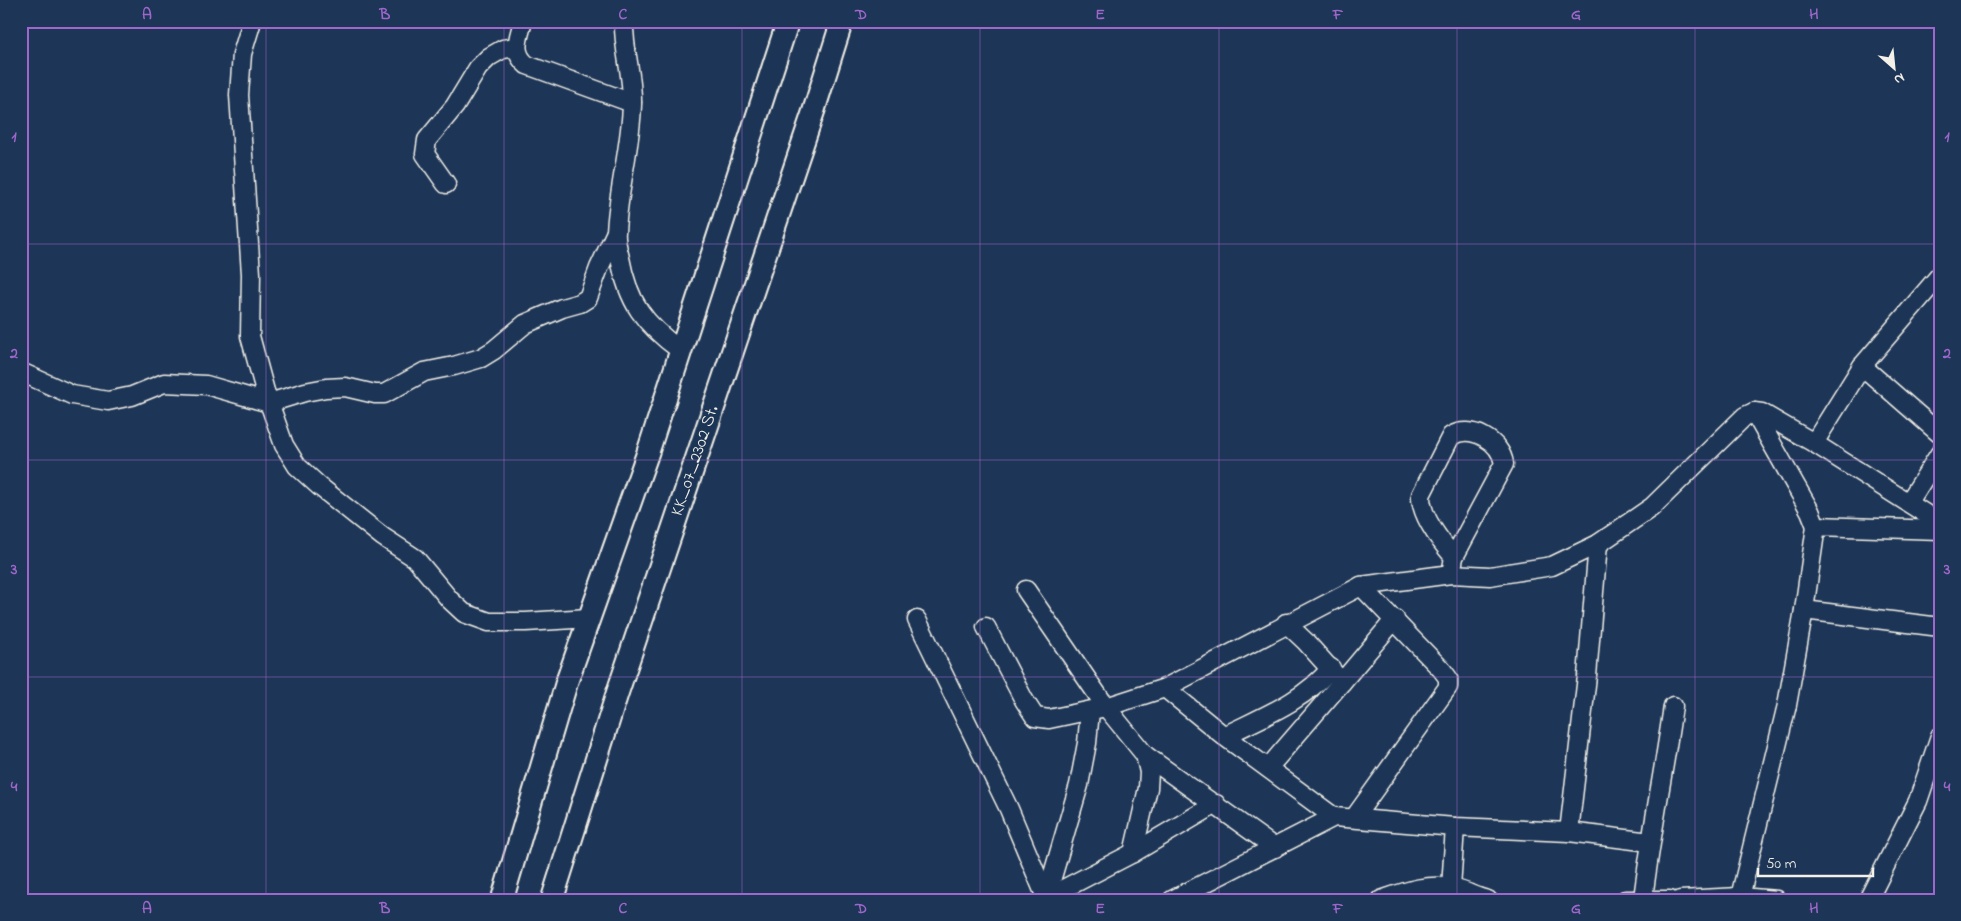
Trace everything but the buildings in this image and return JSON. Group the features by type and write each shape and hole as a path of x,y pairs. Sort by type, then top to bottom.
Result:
{"main road":[{"path":"502,895 567,681 647,455 788,21"},
{"name":"KK_07_2302 St.","path":"552,900 617,694 814,110 842,21"}],"street":[{"path":"252,21 242,54 239,95 251,274 250,336 269,403 284,445 297,466 319,486 383,537 415,558 450,600 464,613 489,622 589,618"},
{"path":"523,21 517,47 519,58 527,65 632,103"},
{"path":"624,21 623,40 631,77 632,103 616,234 628,292 639,310 658,334 680,350"},
{"path":"446,184 425,154 427,140 455,106 478,68 489,57 503,49 517,47"},
{"path":"21,372 72,395 108,401 132,396 164,383 206,385 269,403 326,388 345,387 375,394 384,394 424,372 481,358 494,350 525,324 562,308 580,303 588,298 599,268 616,234"},
{"path":"1814,443 1862,366 1940,275"},
{"path":"1862,366 1940,434"},
{"path":"1740,897 1778,746 1804,610 1816,526 1810,511 1754,412"},
{"path":"986,627 1024,700 1035,717 1049,719 1098,709 1165,688 1361,586 1450,574 1490,576 1552,566 1598,544 1652,507 1745,416 1754,412 1762,412 1814,443 1940,523"},
{"path":"1450,574 1454,556 1504,464 1503,455 1488,439 1468,431 1458,432 1451,436 1421,495 1423,510 1441,542 1454,556"},
{"path":"1909,502 1940,453"},
{"path":"1816,526 1940,530"},
{"path":"1569,832 1587,676 1598,544"},
{"path":"1354,818 1448,687 1448,678 1442,670 1395,619 1361,586"},
{"path":"1026,590 1098,709 1145,755 1275,848"},
{"path":"1804,610 1940,627"},
{"path":"1268,768 1395,619"},
{"path":"917,620 1009,809 1047,899"},
{"path":"1286,624 1306,642 1342,682"},
{"path":"1224,736 1297,699 1319,682 1330,668"},
{"path":"1165,688 1224,736 1334,817"},
{"path":"1643,899 1650,842 1673,706"},
{"path":"1047,899 1079,785 1087,743 1098,709"},
{"path":"1868,900 1918,801 1940,736"},
{"path":"1133,853 1148,788 1149,772 1145,755"},
{"path":"1047,899 1133,853 1216,804"},
{"path":"1172,900 1334,817 1455,827 1569,832 1650,842"},
{"path":"1451,888 1455,827"},
{"path":"1381,900 1420,888 1451,888 1464,891 1473,897 1488,900"},
{"path":"1680,900 1740,897 1777,900"},
{"path":"1624,900 1670,900"}]}
